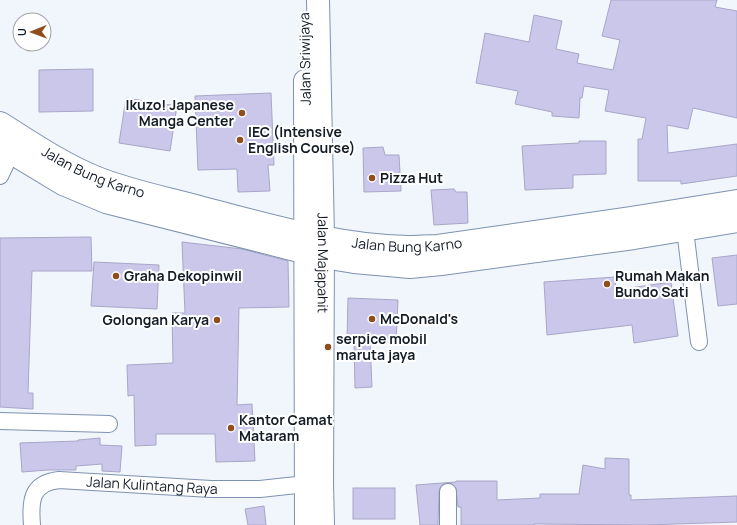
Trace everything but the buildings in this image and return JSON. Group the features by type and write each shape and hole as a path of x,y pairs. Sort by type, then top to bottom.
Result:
{"main road":[{"name":"Jalan Sriwijaya","path":"304,0 315,245 306,484 306,525"},
{"name":"Jalan Majapahit","path":"318,0 315,245 323,525"},
{"name":"Jalan Bung Karno","path":"0,123 68,175 95,177 121,186 252,221 315,245 371,244 408,247 438,246 633,228 737,201"},
{"path":"6,149 68,175"},
{"path":"633,228 685,230 737,221"}],"street":[{"path":"0,176 6,149"},
{"path":"685,230 699,342"},
{"path":"0,421 108,424"},
{"name":"Jalan Kulintang Raya","path":"32,525 31,515 33,496 40,486 48,481 59,480 210,489 260,489 306,484"},
{"path":"448,492 448,525"}],"place":[{"name":"Ikuzo! Japanese Manga Center","path":"242,113"},
{"name":"IEC (Intensive English Course)","path":"240,140"},
{"name":"Pizza Hut","path":"372,178"},
{"name":"Graha Dekopinwil","path":"116,276"},
{"name":"Rumah Makan Bundo Sati","path":"607,284"},
{"name":"McDonald's","path":"372,319"},
{"name":"Golongan Karya","path":"217,320"},
{"name":"serpice mobil maruta jaya","path":"328,347"},
{"name":"Kantor Camat Mataram","path":"231,428"}]}
